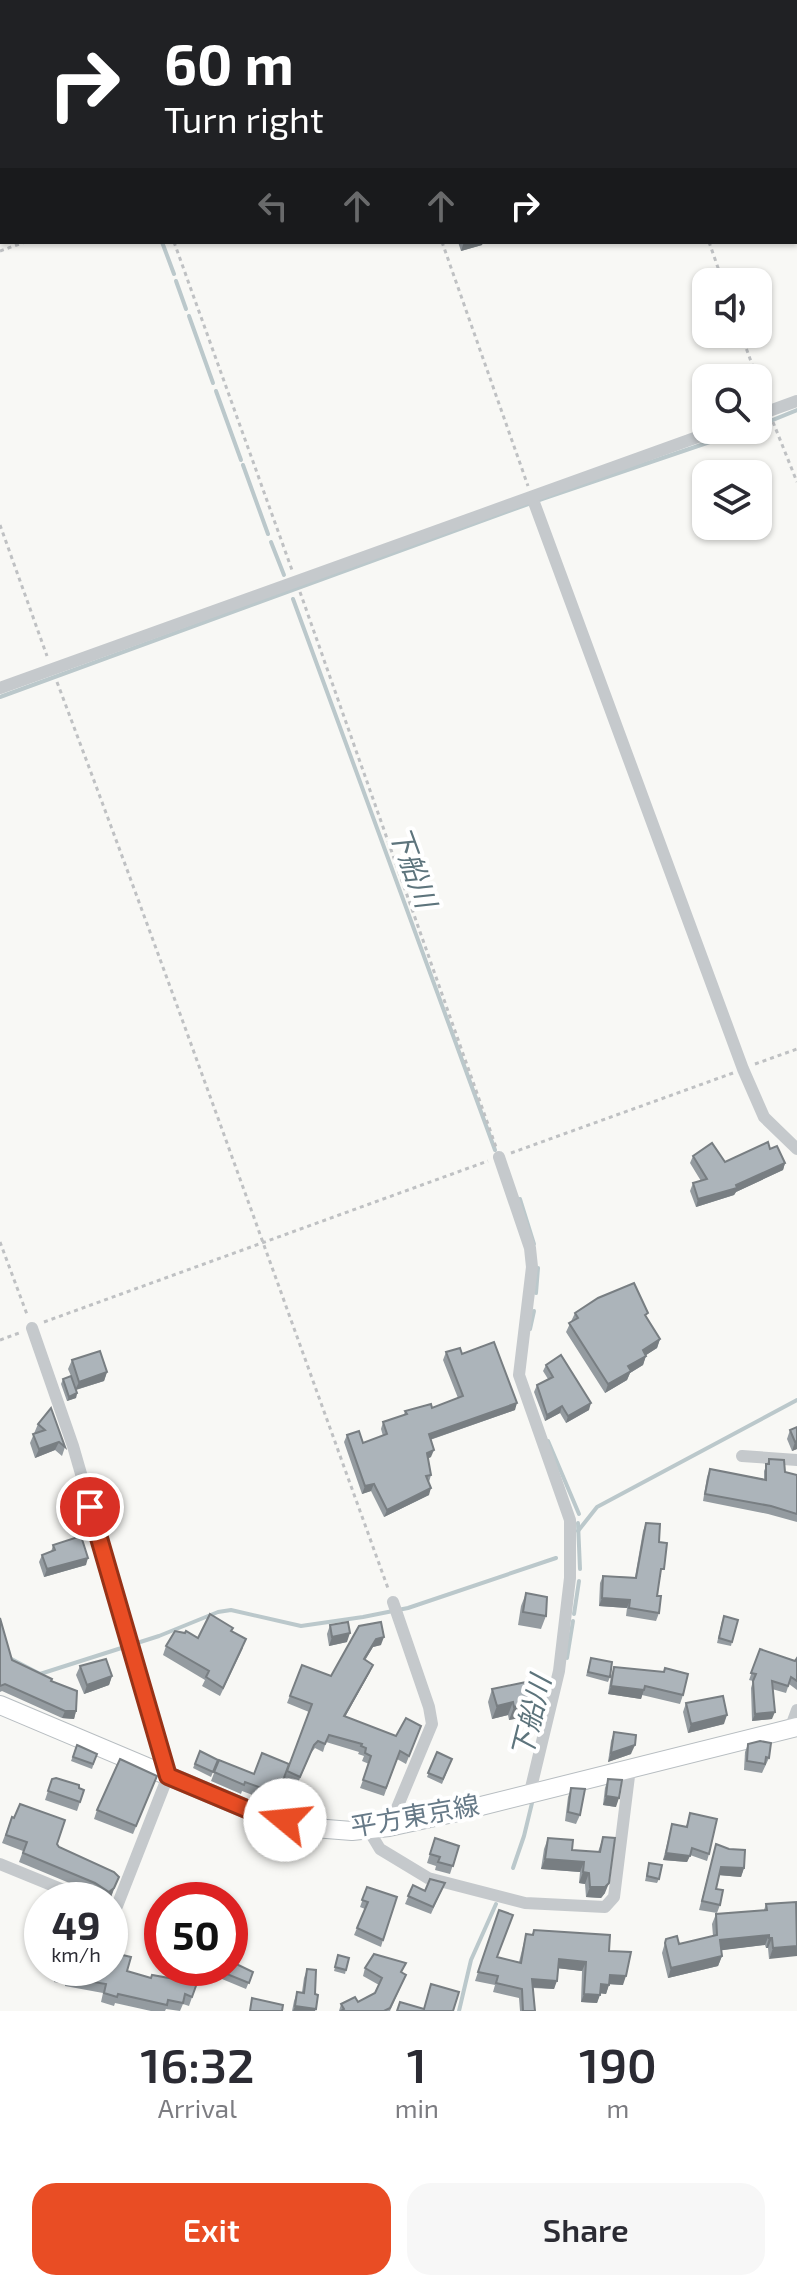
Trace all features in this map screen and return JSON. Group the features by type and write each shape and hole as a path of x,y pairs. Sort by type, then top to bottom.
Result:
{"main road":[{"name":"平方東京線","path":"0,1705 256,1813 314,1828 389,1827 793,1728"}],"street":[{"path":"772,410 797,401"},
{"path":"0,688 692,439"},
{"path":"532,497 743,1069 764,1117 797,1149"},
{"path":"499,1157 530,1248 532,1267 519,1375 570,1520 570,1578 559,1671 530,1792"},
{"path":"32,1328 73,1446 168,1776 126,1882"},
{"path":"742,1456 797,1460"},
{"path":"389,1827 432,1724 393,1602"},
{"path":"793,1728 797,1710"},
{"path":"368,1829 380,1849 428,1878 525,1903 605,1907 614,1897 630,1768"},
{"path":"0,1864 44,1882"}],"path":[{"path":"0,251 19,244"},
{"path":"175,244 499,1157"},
{"path":"443,244 532,497"},
{"path":"710,244 718,268"},
{"path":"772,431 797,482"},
{"path":"0,525 176,997 262,1244 393,1602"},
{"path":"0,1340 53,1317 797,1049"},
{"path":"0,1242 32,1328"}],"building":[{"path":"768,1142 770,1149 777,1146 785,1163 736,1185 737,1188 698,1199 693,1183 707,1179 693,1156 712,1143 725,1162"},
{"path":"634,1283 648,1313 645,1315 660,1339 643,1350 646,1356 628,1366 631,1371 608,1384 569,1323 578,1318 575,1313 598,1298"},
{"path":"494,1342 517,1403 429,1434 434,1450 427,1453 431,1475 426,1476 431,1488 387,1510 374,1484 365,1486 347,1435 359,1431 363,1443 387,1434 383,1422 407,1414 405,1411 431,1404 432,1408 463,1396 446,1352 460,1348 462,1354"},
{"path":"100,1351 107,1372 79,1382 72,1360"},
{"path":"561,1355 591,1403 568,1416 562,1406 547,1415 537,1385 553,1377 546,1365"},
{"path":"71,1376 77,1393 69,1397 63,1379"},
{"path":"51,1408 65,1447 59,1442 39,1449 33,1434 45,1430 38,1424"},
{"path":"797,1427 797,1441 795,1442 790,1430"},
{"path":"769,1459 784,1460 785,1472 797,1475 797,1514 705,1494 710,1469 766,1480"},
{"path":"646,1523 660,1524 659,1542 667,1543 657,1596 661,1596 659,1613 629,1608 630,1600 602,1598 603,1576 636,1578"},
{"path":"81,1536 88,1558 47,1569 42,1555 55,1550 53,1545"},
{"path":"526,1593 547,1597 546,1616 523,1612"},
{"path":"210,1614 246,1639 223,1688 206,1677 209,1671 166,1646 175,1631 186,1631 198,1638"},
{"path":"724,1616 738,1620 732,1642 719,1638"},
{"path":"0,1618 12,1660 77,1691 76,1711 65,1711 5,1684 0,1686"},
{"path":"348,1622 350,1633 332,1637 330,1625"},
{"path":"381,1622 384,1637 376,1639 364,1659 373,1665 344,1716 396,1736 406,1718 421,1726 409,1756 400,1751 386,1788 363,1780 371,1756 365,1753 366,1748 362,1744 329,1735 325,1744 318,1741 314,1745 300,1777 287,1771 312,1704 290,1696 302,1665 331,1676 359,1626"},
{"path":"760,1649 795,1661 797,1658 797,1681 791,1677 788,1686 772,1681 775,1712 755,1714 753,1681 756,1674 751,1673"},
{"path":"591,1658 612,1662 610,1677 588,1672"},
{"path":"106,1659 112,1676 87,1685 80,1666"},
{"path":"614,1667 664,1672 665,1668 688,1674 683,1695 645,1686 644,1690 611,1686"},
{"path":"531,1681 534,1703 514,1707 513,1702 497,1706 492,1689"},
{"path":"723,1696 727,1715 691,1724 686,1703"},
{"path":"614,1732 636,1735 635,1745 611,1753"},
{"path":"760,1741 771,1743 769,1758 766,1757 765,1764 747,1761 748,1744"},
{"path":"77,1745 97,1754 93,1764 73,1757"},
{"path":"200,1751 218,1760 213,1772 195,1764"},
{"path":"437,1752 452,1759 443,1779 428,1773"},
{"path":"262,1753 289,1764 278,1794 245,1782 244,1785 214,1772 219,1760 254,1774"},
{"path":"120,1759 157,1776 136,1826 97,1810"},
{"path":"52,1779 79,1785 84,1790 80,1802 48,1791"},
{"path":"608,1779 622,1780 619,1798 606,1796"},
{"path":"571,1788 585,1789 580,1815 568,1812"},
{"path":"20,1804 65,1820 57,1844 59,1847 114,1872 119,1877 117,1882 93,1882 23,1853 27,1842 6,1835"},
{"path":"690,1813 717,1819 709,1854 692,1848 690,1856 666,1853 672,1824 687,1827"},
{"path":"603,1837 615,1838 609,1883 605,1887 590,1887 589,1873 583,1872 584,1862 545,1859 548,1838 573,1840 572,1850 600,1852"},
{"path":"435,1838 459,1846 453,1866 438,1862 440,1857 430,1854"},
{"path":"716,1844 745,1850 744,1868 721,1867 716,1889 723,1890 720,1905 702,1901"},
{"path":"649,1863 662,1865 659,1879 647,1876"},
{"path":"430,1879 445,1883 433,1907 408,1896 413,1885 425,1891"},
{"path":"367,1887 397,1897 383,1940 357,1928 368,1902 362,1900"},
{"path":"796,1902 797,1946 773,1948 769,1935 720,1940 722,1956 671,1968 666,1939 677,1936 679,1944 717,1935 716,1914 767,1910 766,1904"},
{"path":"499,1910 513,1915 497,1957 521,1963 526,1934 533,1935 534,1930 610,1935 609,1951 631,1952 626,1976 610,1975 609,1985 601,1984 600,1995 584,1994 586,1962 559,1959 557,1981 532,1979 535,2011 523,2011 522,1989 496,1983 498,1976 478,1972"},
{"path":"374,1954 406,1963 401,1972 406,1975 390,2008 384,2011 341,2011 344,2009 341,2004 355,1997 358,2002 375,1993 382,1978 365,1968"},
{"path":"338,1955 349,1958 346,1970 335,1967"},
{"path":"307,1969 316,1970 316,2009 295,2006 297,1992 304,1993"},
{"path":"128,1971 144,1976 144,1986 196,1986 192,1997 185,1994 183,2003 168,2000 167,2005 104,1993 106,1986 128,1986"},
{"path":"431,1984 459,1992 453,2011 397,2011 400,2002 424,2009"},
{"path":"252,1998 283,2005 282,2011 250,2011"}],"waterway":[{"name":"下船川","path":"163,244 174,274"},
{"name":"下船川","path":"176,281 186,309"},
{"name":"下船川","path":"189,316 213,383"},
{"name":"下船川","path":"216,391 241,460"},
{"path":"772,420 797,410"},
{"path":"0,697 542,499 704,444"},
{"name":"下船川","path":"243,465 268,534"},
{"name":"下船川","path":"271,542 284,575"},
{"name":"下船川","path":"293,599 495,1150"},
{"name":"下船川","path":"520,1199 534,1244"},
{"name":"下船川","path":"536,1293 538,1268"},
{"name":"下船川","path":"530,1329 534,1311"},
{"path":"578,1531 597,1507 797,1400"},
{"name":"下船川","path":"548,1441 579,1514"},
{"name":"下船川","path":"578,1523 580,1569"},
{"path":"0,1653 40,1674 159,1636 218,1612 231,1610 301,1626 363,1617 408,1608 556,1558"},
{"name":"下船川","path":"574,1614 579,1581"},
{"name":"下船川","path":"567,1658 573,1621"},
{"name":"下船川","path":"513,1868 532,1803"},
{"name":"下船川","path":"459,2011 471,1960 496,1904"}],"route":[{"path":"90,1507 168,1776 256,1813 285,1820"}]}
